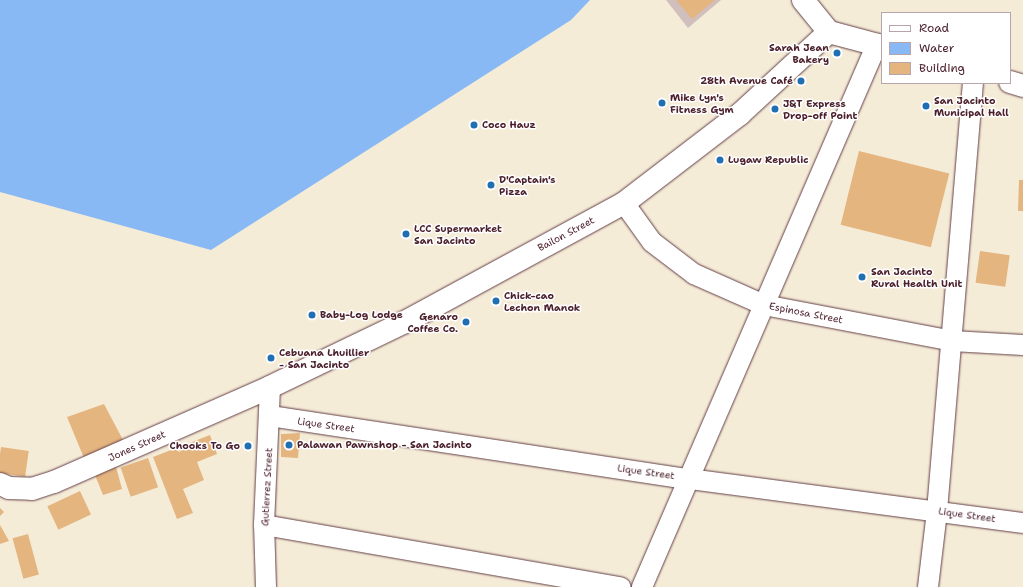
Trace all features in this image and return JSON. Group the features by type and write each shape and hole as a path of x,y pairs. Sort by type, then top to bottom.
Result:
{"main road":[{"path":"803,0 829,32 880,45"},
{"name":"Bailon Street","path":"270,387 405,322 624,203 740,114 829,32"},
{"path":"1011,82 1023,86"},
{"name":"Jones Street","path":"0,484 9,488 32,489 54,482 270,387"}],"street":[{"path":"642,587 764,305 880,45"},
{"path":"928,587 937,511 973,84"},
{"name":"Espinosa Street","path":"624,203 652,242 694,274 764,305 952,341 1023,345"},
{"name":"Gutierrez Street","path":"266,587 264,525 270,416 270,387"},
{"name":"Lique Street","path":"270,416 689,479 1023,523"},
{"path":"264,525 621,587"}],"shaded area":[{"path":"666,0 721,0 688,28"}],"water":[{"path":"0,0 590,0 571,20 211,250 0,192"}],"building":[{"path":"676,0 715,0 692,19"},
{"path":"859,151 949,173 931,247 841,225"},
{"path":"1019,180 1023,180 1023,211 1018,211"},
{"path":"980,251 1010,255 1005,287 976,283"},
{"path":"104,404 123,440 84,458 67,417"},
{"path":"300,433 298,458 281,457 281,434"},
{"path":"210,435 217,454 197,462 204,480 183,489 193,513 177,519 153,457"},
{"path":"1,447 29,451 25,477 0,473"},
{"path":"148,458 158,487 131,497 121,467"},
{"path":"116,467 122,489 103,495 95,475"},
{"path":"80,491 91,515 58,530 47,506"},
{"path":"0,508 4,512 0,516"},
{"path":"0,525 9,541 0,544"},
{"path":"28,534 39,575 23,579 13,538"}],"place":[{"name":"Sarah Jean Bakery","path":"837,53"},
{"name":"28th Avenue Café","path":"801,81"},
{"name":"Mike Lyn's Fitness Gym","path":"662,103"},
{"name":"San Jacinto Municipal Hall","path":"926,106"},
{"name":"J&T Express Drop-off Point","path":"775,109"},
{"name":"Coco Hauz","path":"474,125"},
{"name":"Lugaw Republic","path":"720,160"},
{"name":"D'Captain's Pizza","path":"491,185"},
{"name":"LCC Supermarket San Jacinto","path":"406,234"},
{"name":"San Jacinto Rural Health Unit","path":"862,277"},
{"name":"Chick-cao Lechon Manok","path":"496,301"},
{"name":"Baby-Log Lodge","path":"312,315"},
{"name":"Genaro Coffee Co.","path":"466,322"},
{"name":"Cebuana Lhuillier - San Jacinto","path":"271,358"},
{"name":"Palawan Pawnshop - San Jacinto","path":"289,445"},
{"name":"Chooks To Go","path":"248,446"}]}
